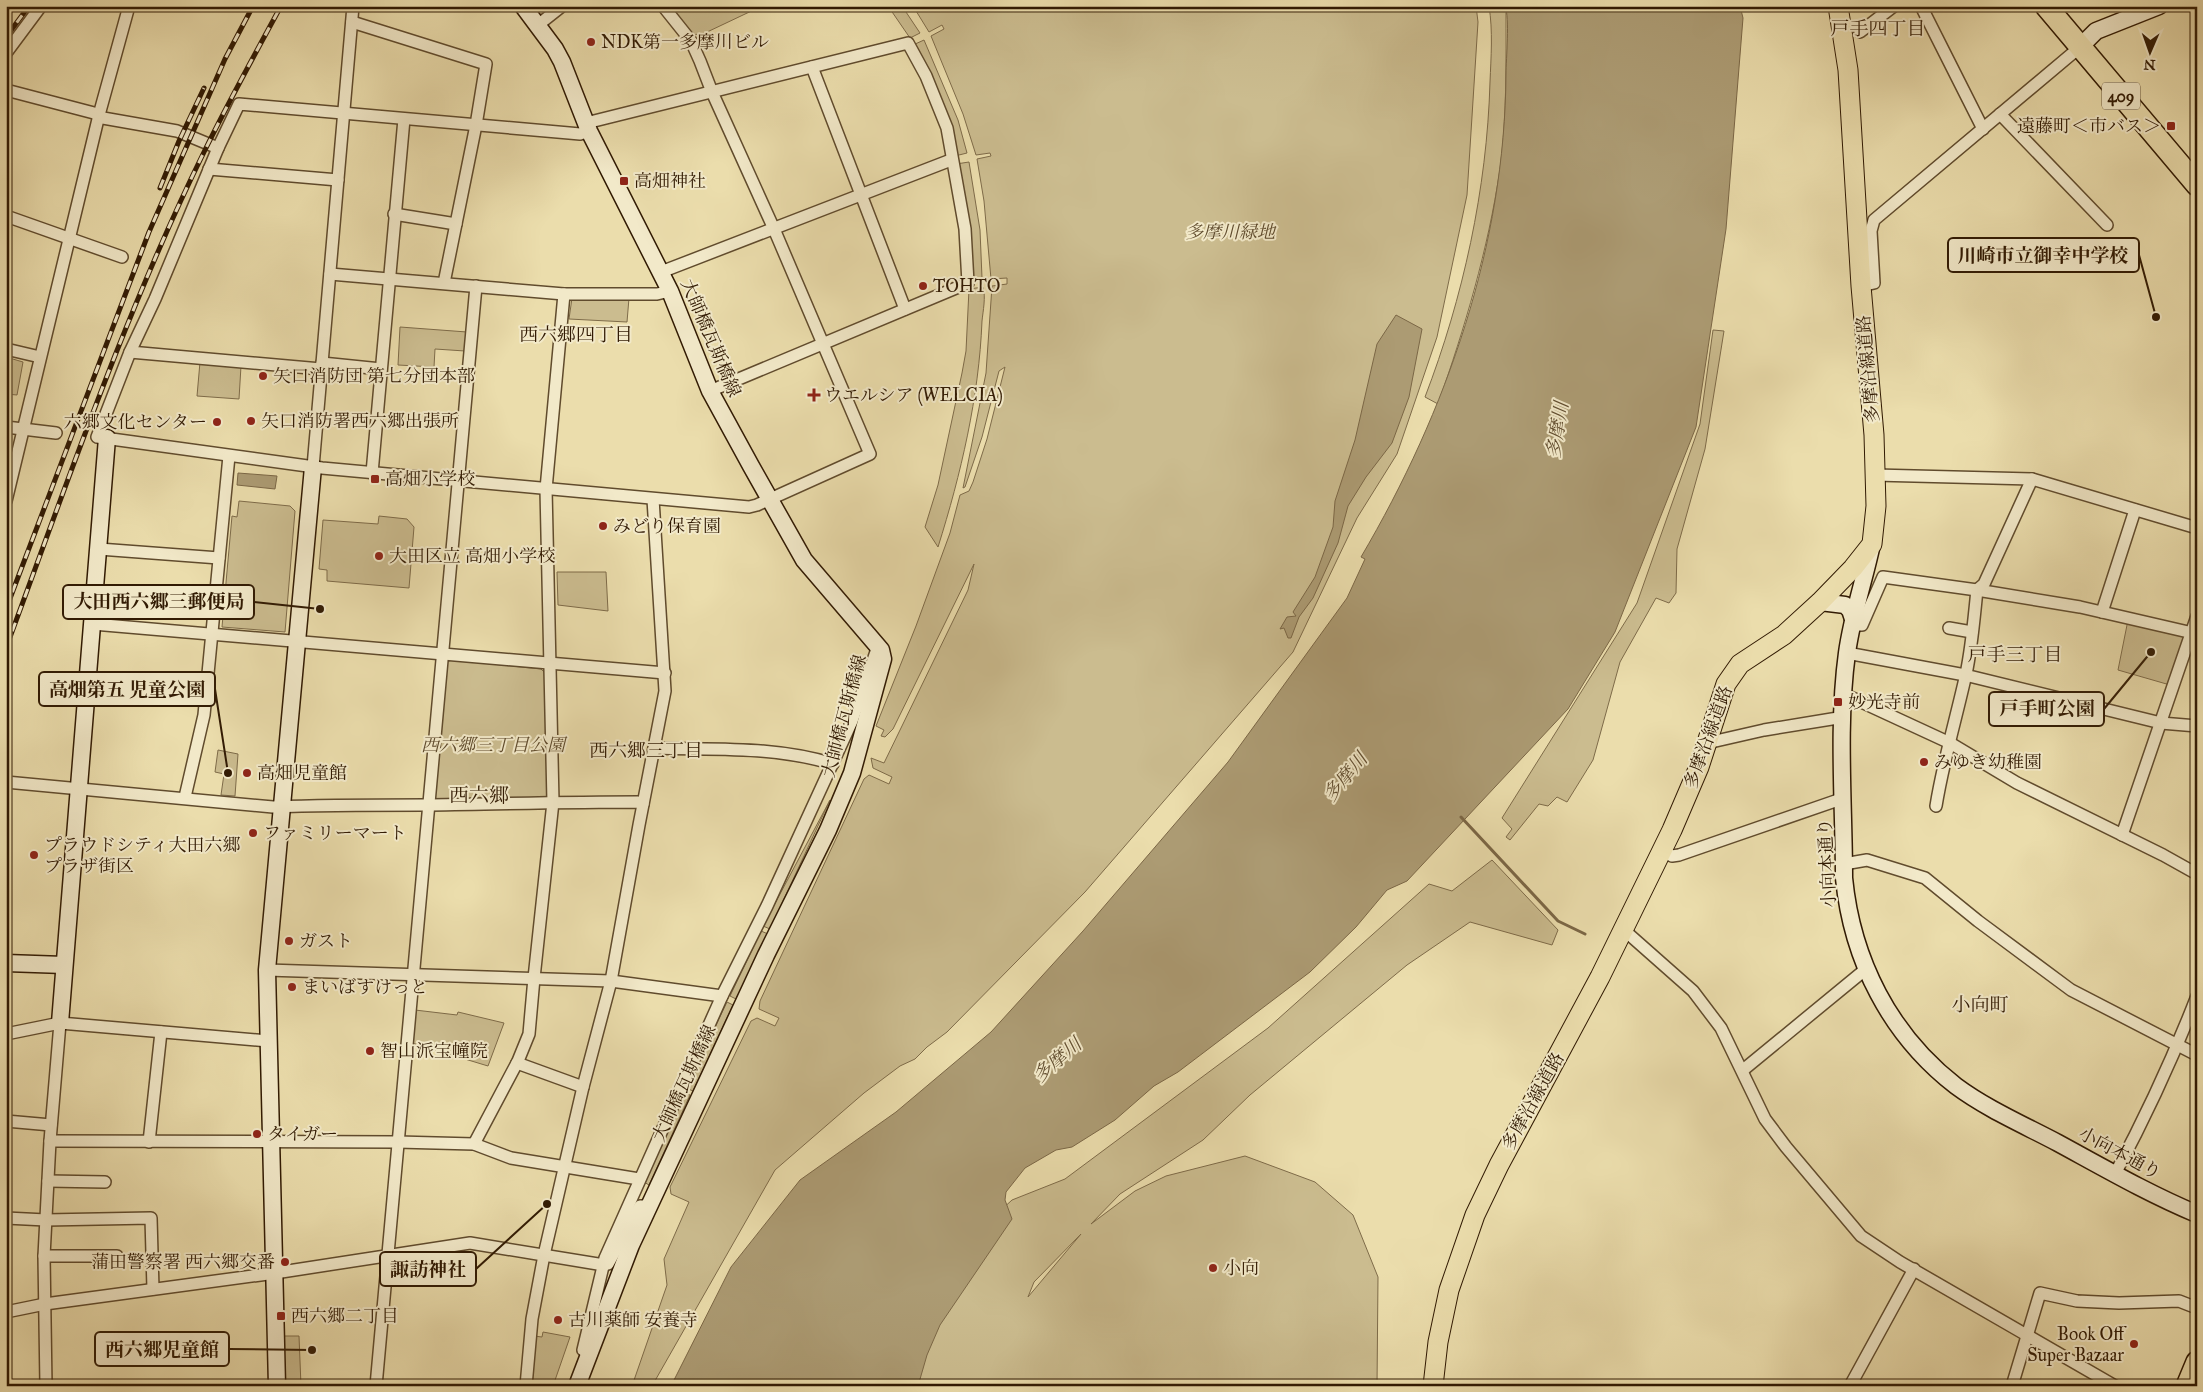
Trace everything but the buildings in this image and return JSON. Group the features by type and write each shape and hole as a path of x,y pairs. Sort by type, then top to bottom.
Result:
{"highway":[{"name":"409","path":"2046,6 2197,166"},
{"name":"409","path":"2057,6 2083,44 2197,185"},
{"path":"2187,1386 2197,1362"}],"main road":[{"name":"多摩沿線道路","path":"1433,1386 1438,1342 1448,1296 1460,1254 1475,1215 1499,1165 1624,930 1662,851 1691,788 1724,688 1744,660 1784,635 1853,568 1872,544 1876,506 1872,400 1861,286 1848,70 1838,6"}],"street":[{"path":"6,53 41,6"},
{"path":"6,501 98,116 130,6"},
{"path":"277,1386 267,970 353,6"},
{"name":"大師橋瓦斯橋線","path":"524,6 562,62 588,127 670,291 710,391 804,560 882,650 883,659 880,677 852,773 828,830 766,955 649,1206 614,1286 577,1386"},
{"path":"538,25 562,6"},
{"path":"664,6 691,41 712,92 774,229 823,344 870,454 749,507 313,468 97,437 130,352 155,299 218,148 239,104 580,134 588,127 712,92 908,43 926,76 947,128 951,160 965,229 968,283 905,309 823,344 710,391"},
{"path":"1860,32 1894,6"},
{"path":"1921,6 1982,128"},
{"path":"1861,286 1874,283 1871,230 1874,220 2096,31 2160,6"},
{"path":"352,22 486,64 476,125 444,283"},
{"path":"812,66 905,309"},
{"path":"6,90 112,120 177,131 218,148"},
{"path":"2000,114 2107,225"},
{"path":"372,473 404,119"},
{"path":"661,272 951,160"},
{"path":"209,169 338,180"},
{"path":"394,214 456,224"},
{"path":"6,216 122,256"},
{"path":"330,274 564,294 657,294 670,291"},
{"path":"376,1386 476,286"},
{"path":"474,1144 517,1063 529,1034 553,802 546,489 564,294"},
{"path":"6,349 40,357"},
{"path":"130,352 321,366 381,368"},
{"path":"6,427 56,433"},
{"path":"46,1386 44,1256 51,1125 107,438"},
{"path":"185,798 204,715 228,456"},
{"path":"1875,475 2032,480 2197,528"},
{"path":"1936,806 1942,764 1950,743 1966,675 1977,590 1984,584 2032,480"},
{"path":"526,1386 532,1319 544,1255 583,1087 611,980 665,691 653,499"},
{"path":"2102,612 2135,510"},
{"name":"小向本通り","path":"1872,544 1847,653 1844,694 1844,864 1849,911 1866,969 1881,1001 1913,1046 1943,1075 1990,1108 2115,1174 2197,1214"},
{"path":"99,549 219,558"},
{"path":"1820,602 1845,605 1850,610 1853,622 1862,625 1883,577 1977,590 2102,612 2194,633"},
{"path":"2122,835 2194,633 2197,616"},
{"path":"93,624 297,641 441,656 665,674"},
{"path":"1949,628 1972,632"},
{"path":"588,1354 583,1350 585,1336 605,1258 638,1179 722,996 767,906 833,764 865,689 874,654 878,646"},
{"path":"1847,653 1966,675 2161,723 2197,726"},
{"path":"1844,694 1950,743 2017,783 2197,874"},
{"path":"1707,743 1764,730 1844,717"},
{"path":"655,748 731,750 808,756 833,764"},
{"path":"6,782 282,806 553,802 638,802 643,804"},
{"path":"1662,851 1672,856 1679,855 1844,798"},
{"path":"1844,864 1867,860 1925,878 1978,921 2071,990 2197,1056"},
{"path":"1624,930 1694,991 1721,1028 1743,1070 1754,1100 1765,1119 1786,1147 1861,1236 2115,1386"},
{"path":"6,963 64,965"},
{"path":"1743,1070 1866,969"},
{"path":"267,970 414,976 611,980 722,996"},
{"path":"2115,1174 2178,1046 2197,996"},
{"path":"6,1034 60,1023 268,1041"},
{"path":"150,1142 160,1032"},
{"path":"517,1063 583,1087"},
{"path":"6,1121 51,1125"},
{"path":"50,1141 474,1144 511,1158 638,1179"},
{"path":"48,1181 105,1182"},
{"path":"6,1312 45,1304 275,1273 470,1243 604,1265 608,1264 640,1206 649,1206"},
{"path":"6,1218 46,1220 152,1218 153,1290"},
{"path":"44,1256 118,1256"},
{"path":"1850,1386 1914,1269"},
{"path":"2012,1386 2040,1293 2085,1301 2142,1303 2179,1301 2197,1308"}],"green space":[{"path":"669,6 762,6 705,33 693,35"},
{"path":"888,6 902,6 920,33 910,38"},
{"name":"多摩川緑地","path":"913,6 1476,6 1478,22 1467,195 1437,337 1397,454 1357,518 1293,652 1085,892 947,1032 915,1059 900,1066 864,1093 775,1170 652,1386 632,1386 667,1285 664,1259 689,1202 671,1194 670,1187 751,1021 757,1018 775,1026 779,1018 759,1009 760,1001 864,779 869,775 889,784 892,777 873,768 871,758 884,763 968,590 974,564 893,729 885,737 881,736 884,730 876,726 916,626 950,533 960,495 969,491 973,482 987,439 1005,367 999,371 982,437 965,487 963,488 986,373 992,286 1007,284 1007,278 991,279 984,201 977,159 991,156 990,153 976,155 963,114 931,36 944,29 942,25 929,32"},
{"path":"1489,6 1505,6 1506,9 1505,109 1500,169 1489,229 1475,288 1438,404 1425,397 1451,321 1461,282 1471,242 1484,162 1491,54"},
{"path":"924,40 958,120 967,153 955,156 913,45"},
{"path":"969,162 980,230 982,278 972,279 956,164"},
{"path":"983,287 984,300 980,350 973,407 954,492 938,547 925,527 938,485 962,373 966,351 969,289"},
{"path":"572,298 629,298 627,322 569,319"},
{"path":"400,327 467,332 465,351 435,349 434,367 398,365"},
{"path":"1713,330 1724,331 1705,449 1677,549 1676,593 1669,603 1656,598 1620,662 1593,760 1567,802 1557,797 1548,806 1539,804 1510,840 1506,837 1512,829 1502,818 1637,603 1700,424"},
{"path":"6,357 23,362 17,395 6,394"},
{"path":"200,362 241,366 239,399 197,396"},
{"path":"239,501 290,506 295,511 285,632 222,627 232,516 237,517"},
{"path":"379,516 407,519 414,527 409,588 327,581 327,570 319,569 323,520 378,524"},
{"path":"557,572 606,572 608,611 558,605"},
{"path":"2128,620 2187,634 2170,685 2118,670"},
{"name":"西六郷三丁目公園","path":"452,660 541,669 545,673 548,794 544,798 437,799 434,796 447,662"},
{"path":"218,750 238,754 235,796 221,795 224,774 215,772"},
{"path":"830,800 770,929 763,926"},
{"path":"1492,860 1558,930 1552,945 1470,922 1407,965 1250,1095 1203,1140 1120,1194 1091,1224 1135,1191 1166,1176 1245,1156 1315,1182 1353,1215 1378,1277 1377,1386 875,1386 948,1259 1012,1200 1065,1179 1268,1028 1429,884 1452,891","holes":["1081,1234 1028,1297 1034,1282"]},
{"path":"761,931 768,934 736,999 730,996"},
{"path":"727,1002 733,1005 693,1091 686,1088"},
{"path":"415,1010 457,1015 458,1012 504,1023 488,1066 412,1043"},
{"path":"684,1093 690,1095 649,1185 644,1182"},
{"path":"543,1332 570,1337 553,1386 529,1386 534,1336 542,1337"},
{"path":"282,1336 299,1336 301,1386 284,1386"}],"water":[{"name":"多摩川","path":"1505,6 1740,6 1743,18 1726,229 1696,427 1615,632 1568,709 1407,881 1387,890 1356,927 1310,972 1178,1072 1154,1086 1115,1120 1072,1147 1056,1150 1025,1168 1006,1192 1005,1200 1012,1219 940,1325 927,1355 918,1386 671,1386 731,1267 800,1180 896,1112 991,1032 1083,931 1228,762 1347,598 1365,559 1361,557 1392,501 1420,444 1444,385 1465,324 1482,263 1495,201 1503,138 1507,39"},
{"path":"1396,315 1422,329 1409,397 1392,443 1366,477 1348,506 1338,543 1313,598 1299,617 1291,638 1288,638 1284,628 1280,629 1287,617 1296,616 1293,612 1315,577 1333,527 1335,501 1355,440 1377,344"},
{"path":"238,473 277,476 275,489 237,485"}],"waterway":[{"path":"1461,817 1558,921 1585,934"}],"railway":[{"path":"6,37 29,6"},
{"path":"6,609 149,232 225,59 253,6"},
{"path":"6,648 75,459 149,272 205,150 281,6"},
{"path":"160,188 179,141 204,88"}],"place":[{"name":"NDK第一多摩川ビル","path":"591,42"},
{"name":"遠藤町＜市バス＞","path":"2171,126"},
{"name":"高畑神社","path":"624,181"},
{"name":"TOHTO","path":"923,286"},
{"name":"川崎市立御幸中学校","path":"2156,317"},
{"name":"矢口消防団 第七分団本部","path":"263,376"},
{"name":"ウエルシア (WELCIA)","path":"814,395"},
{"name":"矢口消防署西六郷出張所","path":"251,421"},
{"name":"六郷文化センター","path":"217,422"},
{"name":"高畑小学校","path":"375,479"},
{"name":"みどり保育園","path":"603,526"},
{"name":"大田区立 高畑小学校","path":"379,556"},
{"name":"大田西六郷三郵便局","path":"320,609"},
{"name":"戸手町公園","path":"2151,652"},
{"name":"妙光寺前","path":"1838,702"},
{"name":"みゆき幼稚園","path":"1924,762"},
{"name":"高畑第五 児童公園","path":"228,773"},
{"name":"高畑児童館","path":"247,773"},
{"name":"ファミリーマート","path":"253,833"},
{"name":"プラウドシティ大田六郷 プラザ街区","path":"34,855"},
{"name":"ガスト","path":"289,941"},
{"name":"まいばすけっと","path":"292,987"},
{"name":"智山派宝幢院","path":"370,1051"},
{"name":"タイガー","path":"257,1134"},
{"name":"諏訪神社","path":"547,1204"},
{"name":"蒲田警察署 西六郷交番","path":"285,1262"},
{"name":"小向","path":"1213,1268"},
{"name":"西六郷二丁目","path":"281,1316"},
{"name":"古川薬師 安養寺","path":"558,1320"},
{"name":"Book Off Super Bazaar","path":"2134,1344"},
{"name":"西六郷児童館","path":"312,1350"}],"district":[{"name":"戸手四丁目","path":"1878,28"},
{"name":"西六郷四丁目","path":"576,334"},
{"name":"戸手三丁目","path":"2015,654"},
{"name":"西六郷三丁目","path":"646,750"},
{"name":"西六郷","path":"479,795"},
{"name":"小向町","path":"1980,1004"}]}
